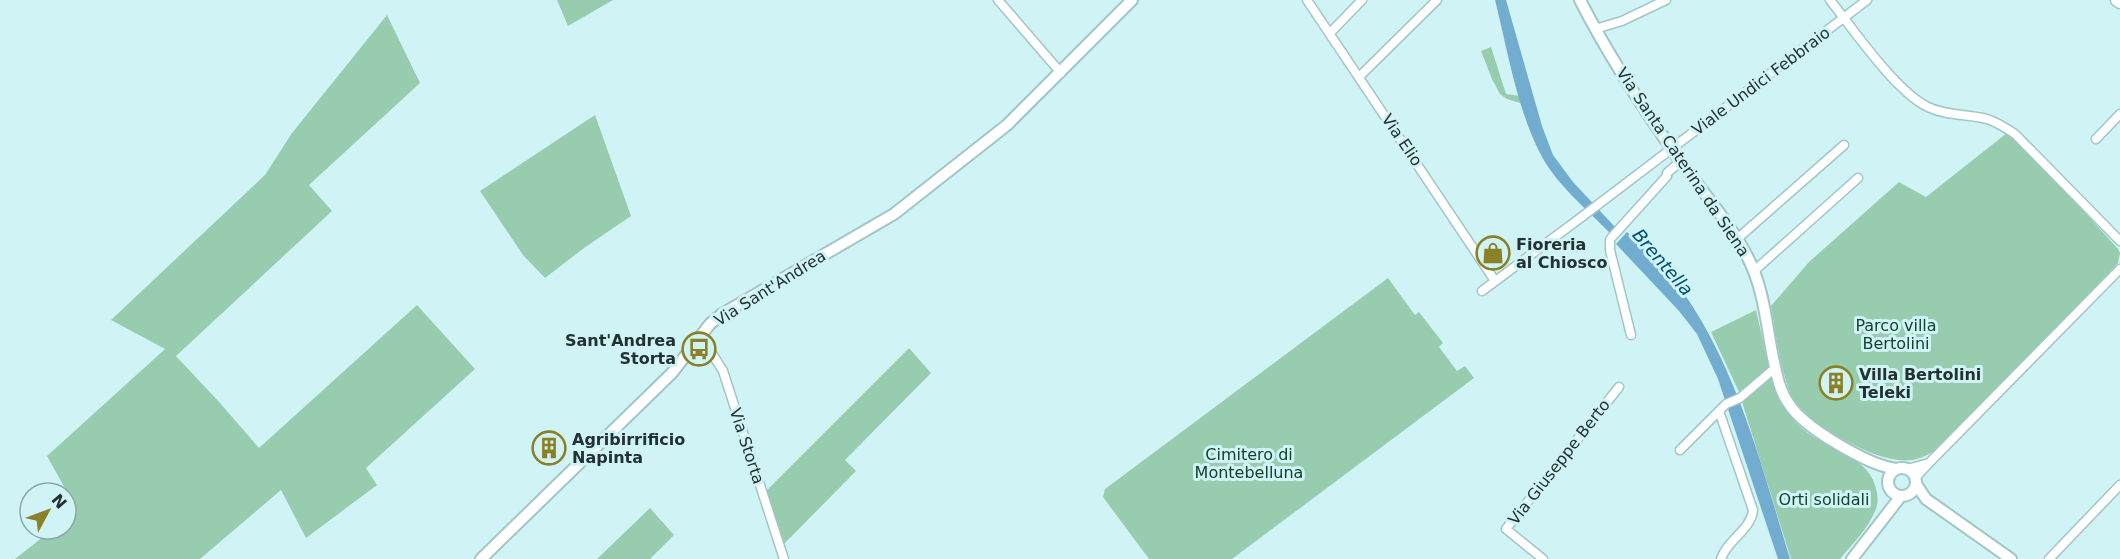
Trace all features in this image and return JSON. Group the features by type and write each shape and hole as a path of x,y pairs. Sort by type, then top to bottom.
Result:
{"street":[{"path":"998,0 1061,73"},
{"name":"Via Sant'Andrea","path":"481,559 672,373 722,314 894,214 1007,125 1132,0"},
{"name":"Via Elio","path":"1307,0 1495,281"},
{"path":"1330,33 1362,0"},
{"path":"1359,77 1437,0"},
{"name":"Via Santa Caterina da Siena","path":"1580,0 1629,86 1737,239 1754,271 1761,293 1775,368 1782,393 1789,406 1803,421 1873,463 1901,469"},
{"path":"1595,29 1622,21 1666,0"},
{"path":"1830,0 1908,94 1929,108 1986,119 2015,134 2120,241"},
{"name":"Viale Undici Febbraio","path":"1482,291 1867,0"},
{"path":"2096,139 2120,114"},
{"path":"1737,239 1844,145"},
{"path":"1631,335 1610,250 1611,238 1680,161"},
{"path":"1754,271 1858,178"},
{"path":"1852,559 1883,517 1911,488 1929,463 2120,270"},
{"name":"Via Storta","path":"701,336 723,371 784,559"},
{"path":"1680,450 1726,404 1740,398 1775,368"},
{"name":"Via Giuseppe Berto","path":"1543,559 1506,529 1619,387"},
{"path":"1719,411 1753,510 1750,521 1726,549 1722,559"},
{"name":"Via Santa Caterina da Siena","path":"1873,463 1889,485"},
{"path":"1883,517 1890,473 1929,463"},
{"path":"1901,469 1911,488 2011,559"},
{"path":"1889,485 1897,496 1911,488"},
{"path":"2049,559 2120,485"}],"green space":[{"path":"557,0 613,0 568,26"},
{"path":"387,15 420,83 309,185 332,211 176,356 259,448 417,305 475,369 366,468 377,485 306,538 281,490 200,559 15,559 38,541 78,541 78,481 61,481 47,456 165,349 111,320 265,175 292,133"},
{"path":"1491,47 1506,94 1521,96 1523,104 1500,94 1481,51"},
{"path":"595,115 631,216 545,278 523,255 480,191"},
{"name":"Parco villa Bertolini","path":"2007,133 2030,152 2118,249 2120,253 2118,263 1948,439 1928,455 1912,460 1884,457 1858,447 1822,428 1803,413 1792,398 1780,359 1771,306 1809,262 1899,182 1926,197"},
{"name":"Cimitero di Montebelluna","path":"1388,278 1415,315 1419,312 1443,343 1439,347 1457,371 1465,366 1474,378 1232,559 1149,559 1103,497 1105,489"},
{"path":"1756,310 1769,368 1739,392 1711,332"},
{"path":"909,348 931,373 845,460 856,471 784,544 766,491"},
{"name":"Orti solidali","path":"1771,377 1783,406 1792,418 1814,437 1858,462 1873,480 1877,496 1876,509 1864,530 1840,559 1791,559 1742,402"},
{"path":"650,508 674,535 650,559 597,559"}],"water":[{"path":"1495,0 1506,0 1542,126 1553,155 1573,182 1616,228 1611,234 1564,187 1540,153 1516,88"},
{"path":"1627,232 1675,281 1715,345 1731,380 1757,451 1790,559 1778,559 1718,379 1697,334 1679,311 1616,244"}],"place":[{"name":"Fioreria al Chiosco","path":"1493,253"},
{"name":"Sant'Andrea Storta","path":"699,349"},
{"name":"Villa Bertolini Teleki","path":"1836,383"},
{"name":"Agribirrificio Napinta","path":"549,448"}],"water label":[{"name":"Brentella","path":"1663,262"}]}
